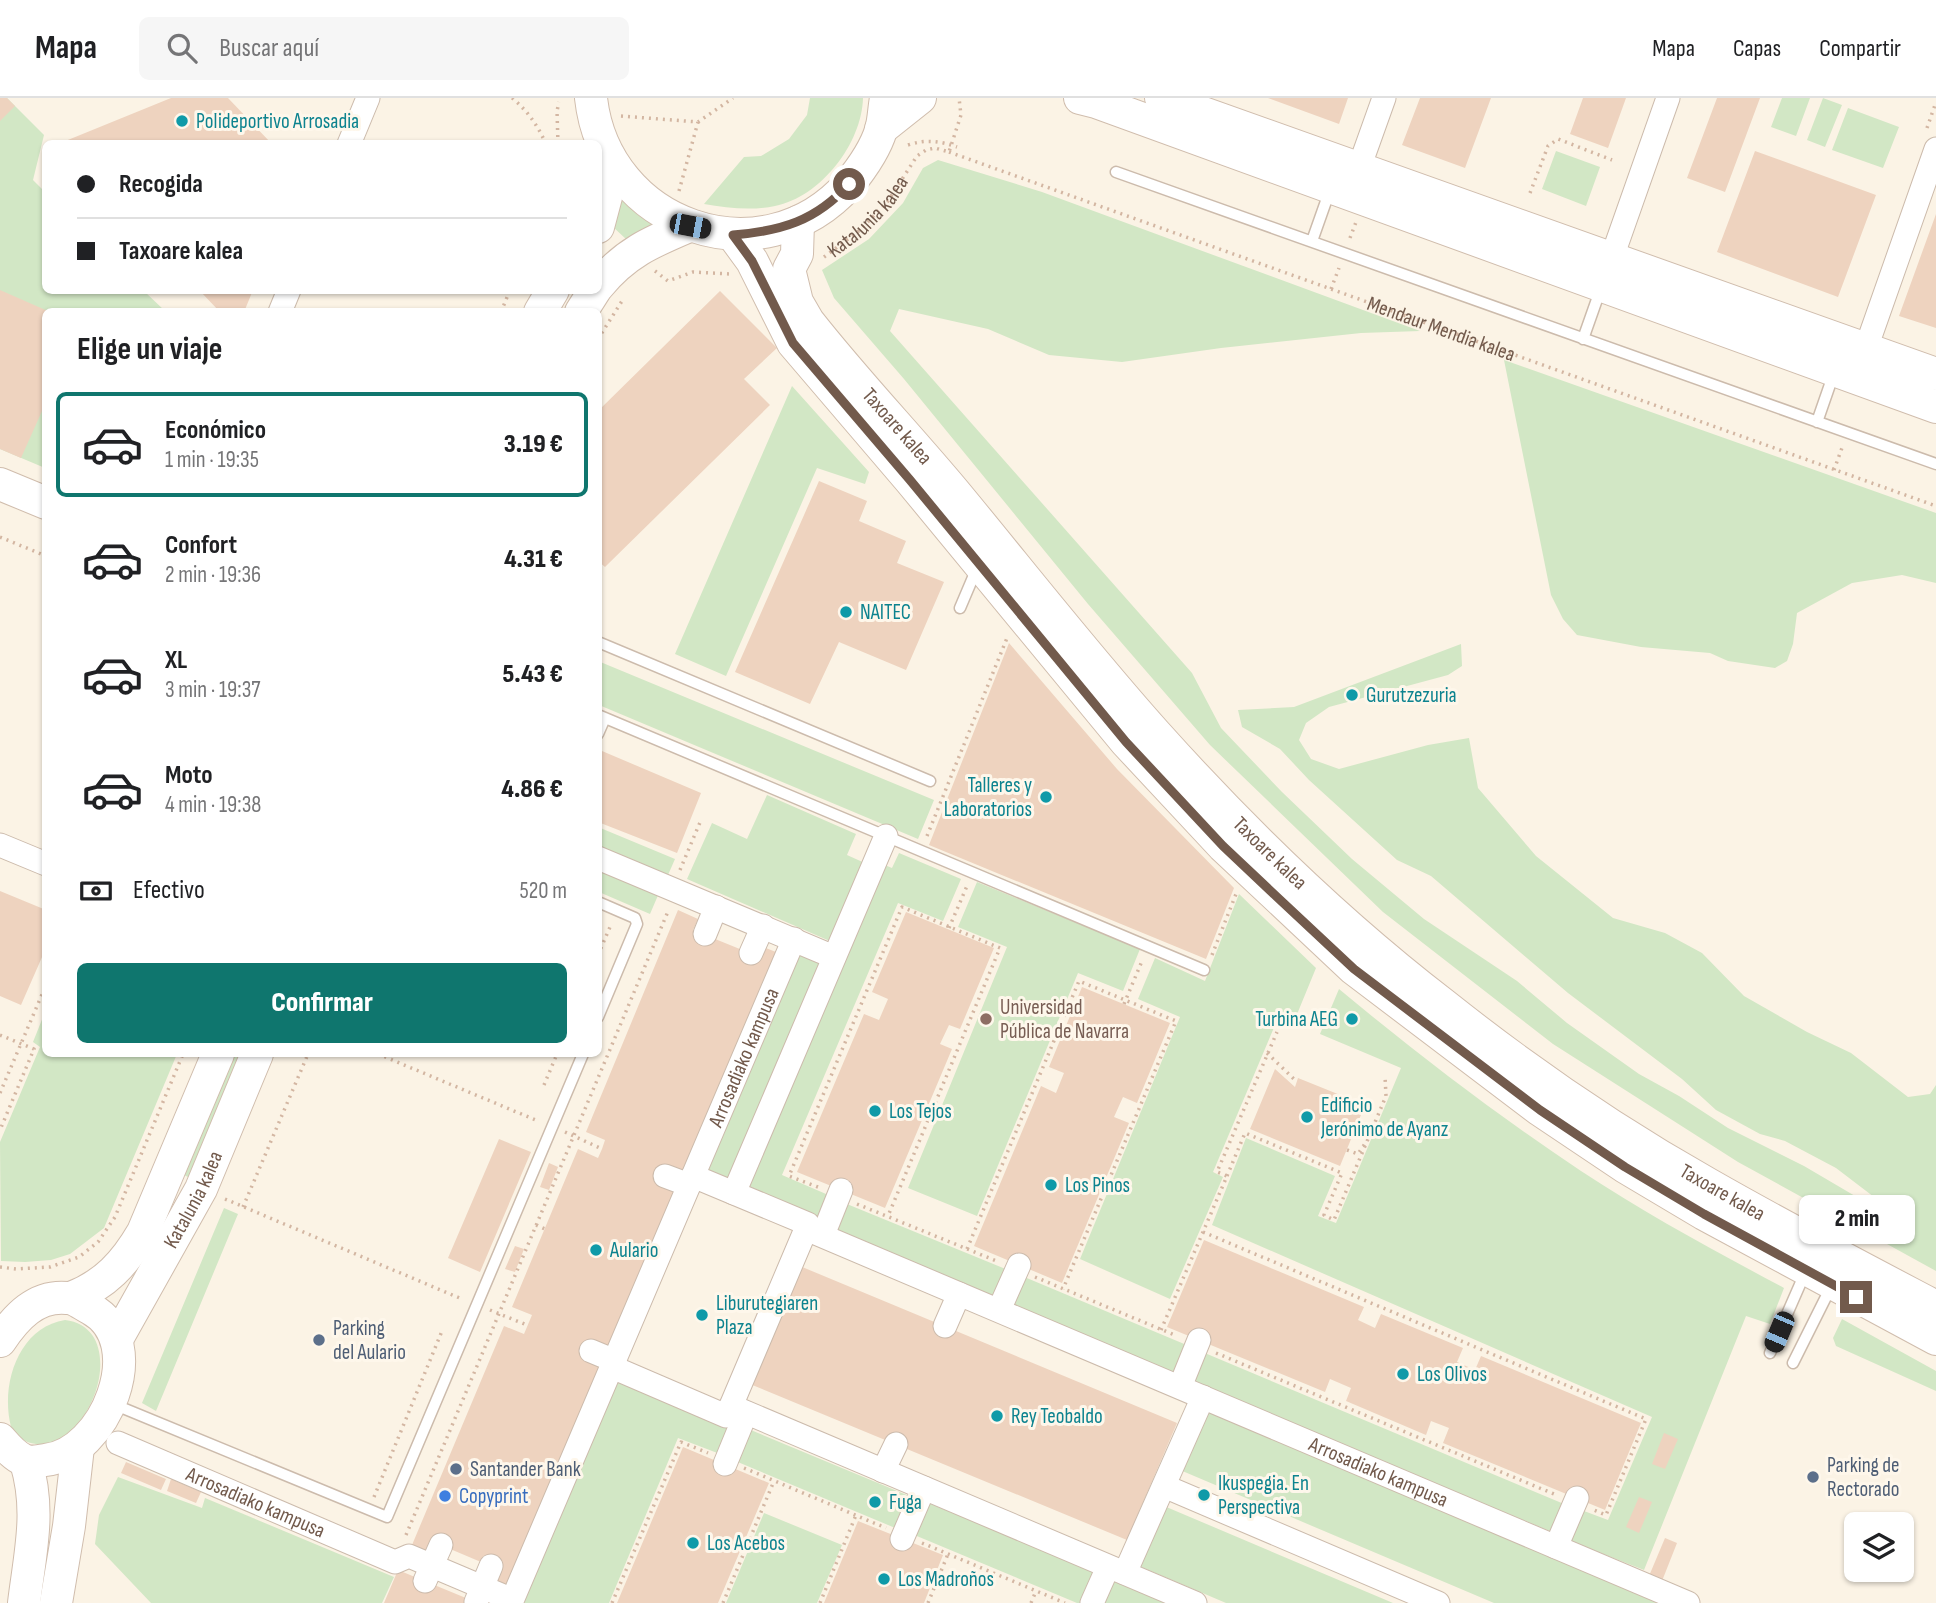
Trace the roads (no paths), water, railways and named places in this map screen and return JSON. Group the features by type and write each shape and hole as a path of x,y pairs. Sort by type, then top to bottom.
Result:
{"street":[{"path":"351,140 368,98"},
{"path":"602,143 608,158 629,187 657,210 690,226 733,235 766,232 798,222 835,200 863,168 881,130 886,98"},
{"path":"881,130 919,98"},
{"path":"1080,98 1331,187 1936,374"},
{"path":"1161,98 1359,168 1835,370 1936,407"},
{"path":"1359,168 1384,98"},
{"path":"1606,273 1668,98"},
{"path":"601,140 603,107"},
{"path":"1865,351 1936,149"},
{"path":"602,212 607,193 608,158"},
{"name":"Taxoare kalea","path":"798,222 797,254 789,269 797,302 808,321 1165,744 1273,856 1386,958 1504,1051 1638,1142 1708,1184 1936,1307"},
{"path":"586,308 606,292 613,268 632,253 648,243 690,226"},
{"name":"Taxoare kalea","path":"733,235 752,261 793,343 1126,742 1223,846 1354,969 1540,1110 1614,1160 1704,1214 1936,1339"},
{"path":"0,484 42,501"},
{"path":"0,505 42,522"},
{"name":"Arrosadiako kampusa","path":"734,1193 886,836"},
{"path":"0,845 42,862"},
{"path":"602,860 834,957"},
{"path":"705,934 716,906"},
{"path":"751,953 762,926"},
{"name":"Arrosadiako kampusa","path":"512,1603 651,1269 794,939"},
{"name":"Katalunia kalea","path":"0,1304 32,1304 52,1297 71,1298 87,1292 107,1279 131,1252 143,1233 217,1057"},
{"name":"Katalunia kalea","path":"117,1339 201,1189 256,1057"},
{"name":"Arrosadiako kampusa","path":"664,1176 734,1193 808,1224 814,1232 1688,1603"},
{"path":"726,1463 738,1409 814,1232 840,1193"},
{"path":"999,1310 1018,1268"},
{"path":"946,1326 959,1294"},
{"path":"10,1452 55,1459 78,1447 89,1436 110,1403 119,1372 117,1339 99,1313 71,1298"},
{"path":"0,1341 10,1326 32,1304"},
{"path":"1180,1387 1198,1343"},
{"path":"591,1351 613,1364 726,1416 738,1409"},
{"path":"1092,1603 1116,1570 1164,1486 1202,1397"},
{"path":"738,1409 1195,1603"},
{"name":"Arrosadiako kampusa","path":"118,1443 395,1562 409,1556 483,1585"},
{"path":"883,1471 896,1444"},
{"path":"56,1603 69,1526 78,1447"},
{"path":"10,1452 34,1487 34,1520 24,1603"},
{"path":"1164,1486 1438,1603"},
{"path":"902,1539 924,1488"},
{"path":"1556,1547 1576,1500"},
{"path":"483,1585 501,1595 505,1603"}],"lane":[{"path":"1116,172 1936,464"},
{"path":"1312,242 1331,187"},
{"path":"1583,339 1606,273"},
{"path":"1817,422 1835,370"},
{"path":"960,608 978,565"},
{"path":"602,644 930,781"},
{"path":"602,717 1148,946 1206,966"},
{"path":"602,904 635,918 637,924 602,1007"},
{"path":"110,1403 387,1517 491,1259 582,1057"},
{"path":"1770,1353 1819,1277"},
{"path":"1793,1363 1819,1277"}],"place":[{"name":"Polideportivo Arrosadia","path":"182,121"},
{"name":"NAITEC","path":"846,612"},
{"name":"Gurutzezuria","path":"1352,695"},
{"name":"Talleres y Laboratorios","path":"1046,797"},
{"name":"Universidad Pública de Navarra","path":"986,1019"},
{"name":"Turbina AEG","path":"1352,1019"},
{"name":"Los Tejos","path":"875,1111"},
{"name":"Edificio Jerónimo de Ayanz","path":"1307,1117"},
{"name":"Los Pinos","path":"1051,1185"},
{"name":"Aulario","path":"596,1250"},
{"name":"Liburutegiaren Plaza","path":"702,1315"},
{"name":"Parking del Aulario","path":"319,1340"},
{"name":"Los Olivos","path":"1403,1374"},
{"name":"Rey Teobaldo","path":"997,1416"},
{"name":"Santander Bank","path":"456,1469"},
{"name":"Parking de Rectorado","path":"1813,1477"},
{"name":"Ikuspegia. En Perspectiva","path":"1204,1495"},
{"name":"Copyprint","path":"445,1496"},
{"name":"Fuga","path":"875,1502"},
{"name":"Los Acebos","path":"693,1543"},
{"name":"Los Madroños","path":"884,1579"}]}
